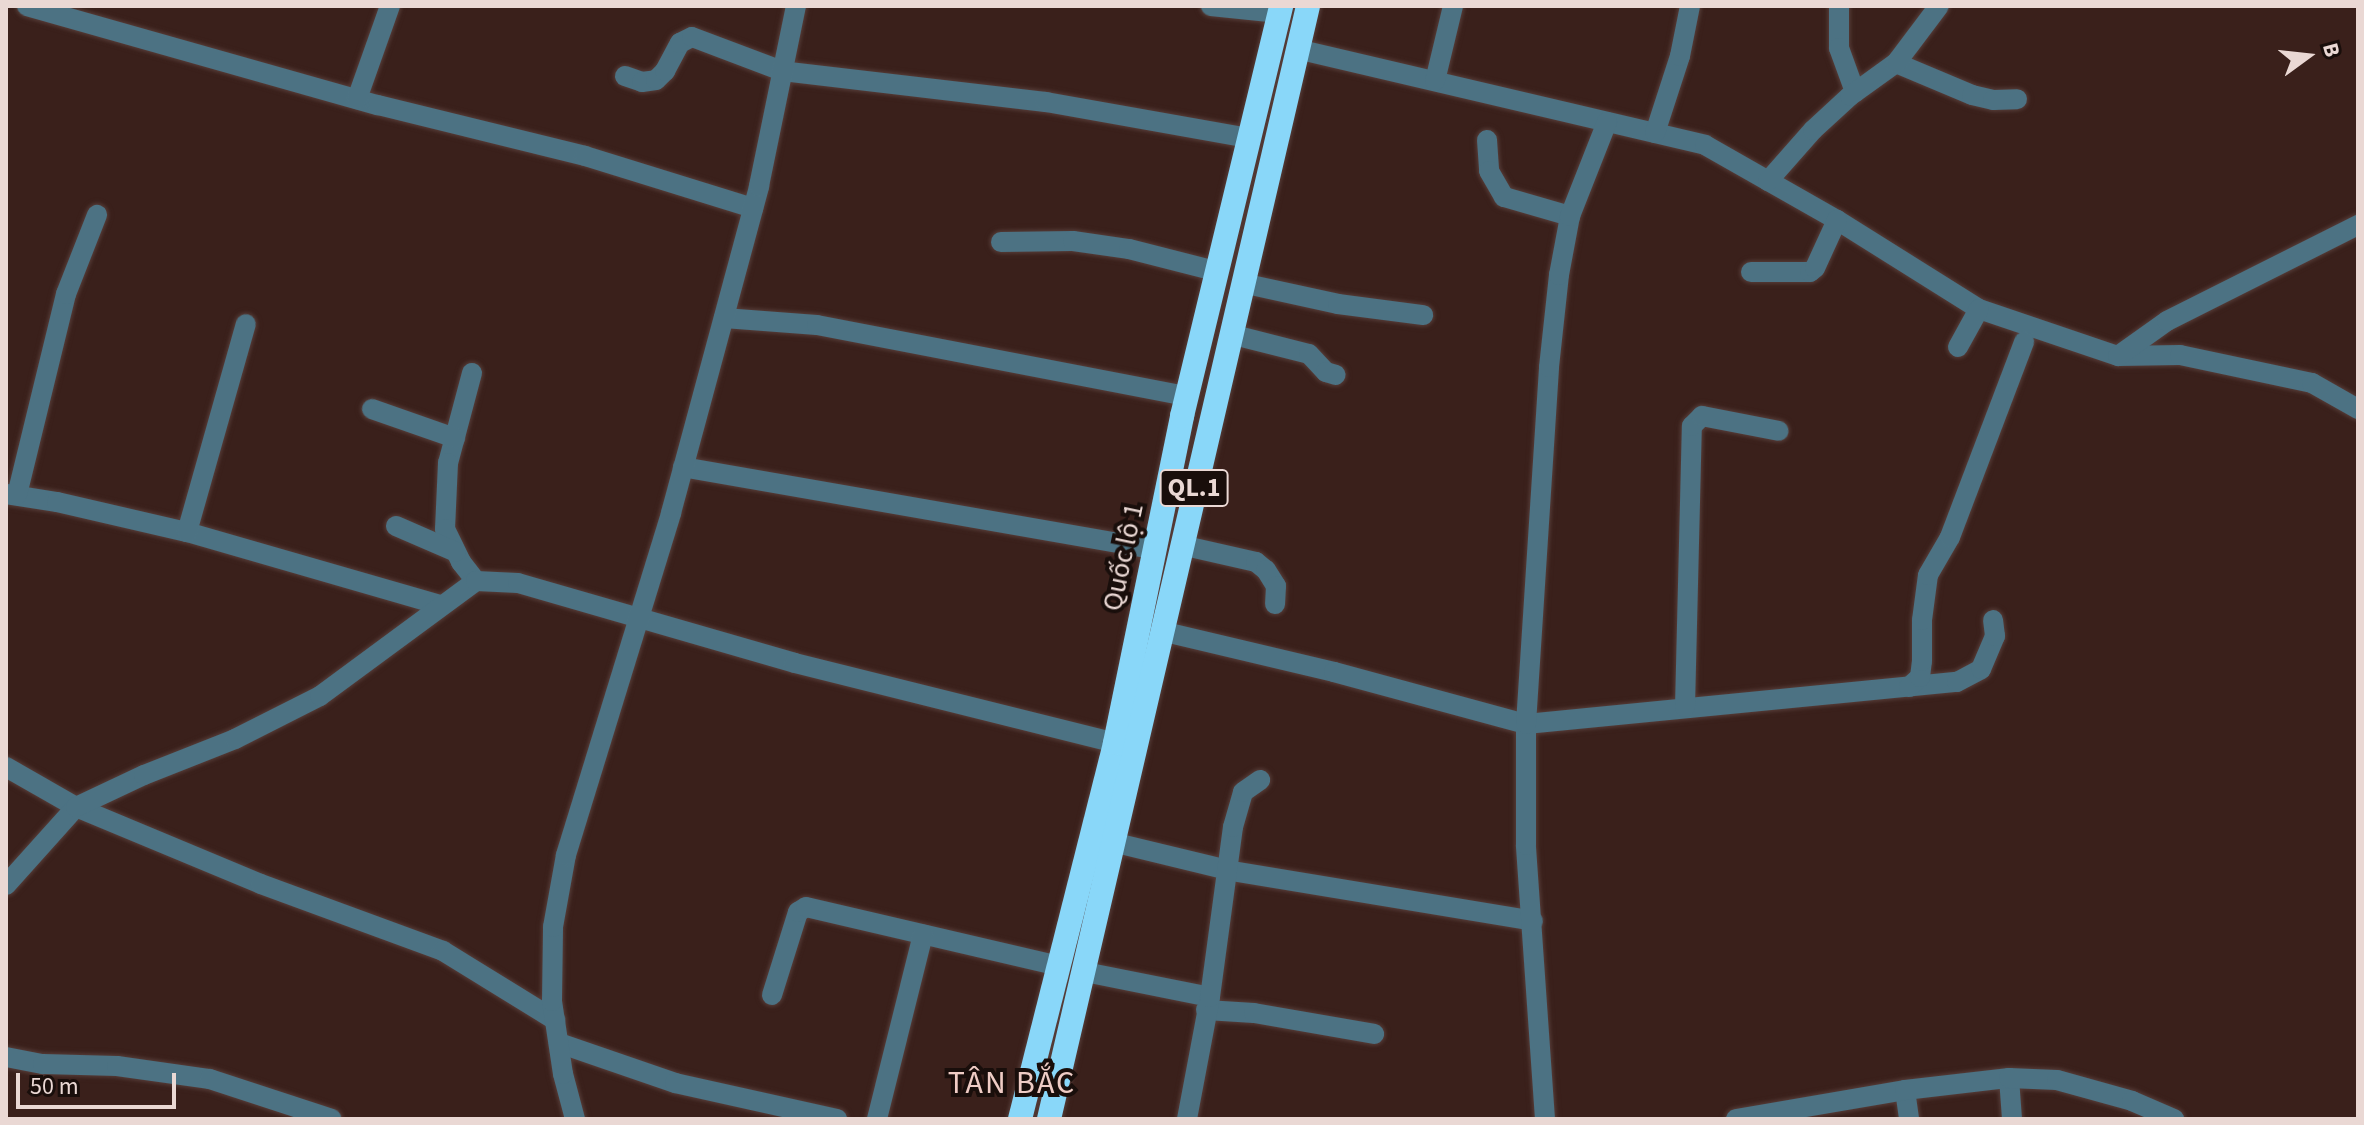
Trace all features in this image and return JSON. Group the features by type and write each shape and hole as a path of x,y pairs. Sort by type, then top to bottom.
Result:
{"highway":[{"name":"Quốc lộ 1","path":"1049,1119 1308,6"},
{"name":"Quốc lộ 1","path":"1020,1119 1115,743 1215,271 1280,9"}],"street":[{"path":"27,6 357,99 585,156 753,208"},
{"path":"357,99 390,6"},
{"path":"575,1119 555,1020 553,927 566,855 640,616 724,318 753,208 796,6"},
{"path":"1211,6 1280,9"},
{"path":"1435,81 1453,6"},
{"path":"1655,133 1680,56 1690,6"},
{"path":"1839,6 1839,48 1855,92"},
{"path":"1768,181 1813,130 1855,92 1896,63 1939,6"},
{"path":"625,76 642,82 656,80 665,71 680,43 692,37 782,71 1046,102 1248,138"},
{"path":"1297,49 1705,145 1837,220 1979,309 2118,356 2180,355 2253,368 2312,383 2353,403"},
{"path":"1896,63 1972,95 1993,100 2017,99"},
{"path":"1545,1119 1526,845 1526,724 1549,367 1570,216 1607,122"},
{"path":"1487,140 1489,171 1504,197 1570,216"},
{"path":"97,215 66,294 11,494 187,532 440,605"},
{"path":"1751,272 1797,275 1810,272 1815,268 1837,220"},
{"path":"2118,356 2167,321 2358,225"},
{"path":"1001,242 1073,241 1215,271"},
{"path":"1242,283 1338,304 1423,315"},
{"path":"1958,347 1979,309"},
{"path":"724,318 817,325 1187,396"},
{"path":"187,532 246,324"},
{"path":"1230,334 1309,354 1326,372 1336,375"},
{"path":"1909,687 1920,677 1922,620 1928,575 1950,537 2024,342"},
{"path":"472,373 448,463 445,529 476,581"},
{"path":"372,409 455,438"},
{"path":"1685,707 1692,426 1702,416 1779,431"},
{"path":"683,467 1155,549"},
{"path":"396,526 456,552"},
{"path":"1181,545 1256,562 1266,570 1276,586 1275,604"},
{"path":"6,885 76,807 144,775 235,739 320,696 476,581 518,583 795,663 1115,743"},
{"path":"1161,631 1334,672 1526,724 1957,682 1981,669 1995,636 1993,620"},
{"path":"6,767 76,807 261,884 443,951 555,1020"},
{"path":"1187,1119 1208,1003 1233,827 1243,792 1260,780"},
{"path":"1112,842 1227,869 1533,921"},
{"path":"772,995 801,908 1059,966"},
{"path":"877,1119 923,935"},
{"path":"1085,972 1254,1013 1374,1034"},
{"path":"559,1043 675,1083 837,1119"},
{"path":"6,1057 43,1064 117,1066 210,1079 332,1119"},
{"path":"2009,1078 2012,1119"},
{"path":"1736,1119 1905,1090 2009,1078 2057,1080 2132,1101 2174,1119"},
{"path":"1905,1090 1909,1119"}],"district":[{"name":"TÂN BẮC","path":"1012,1083"}]}
